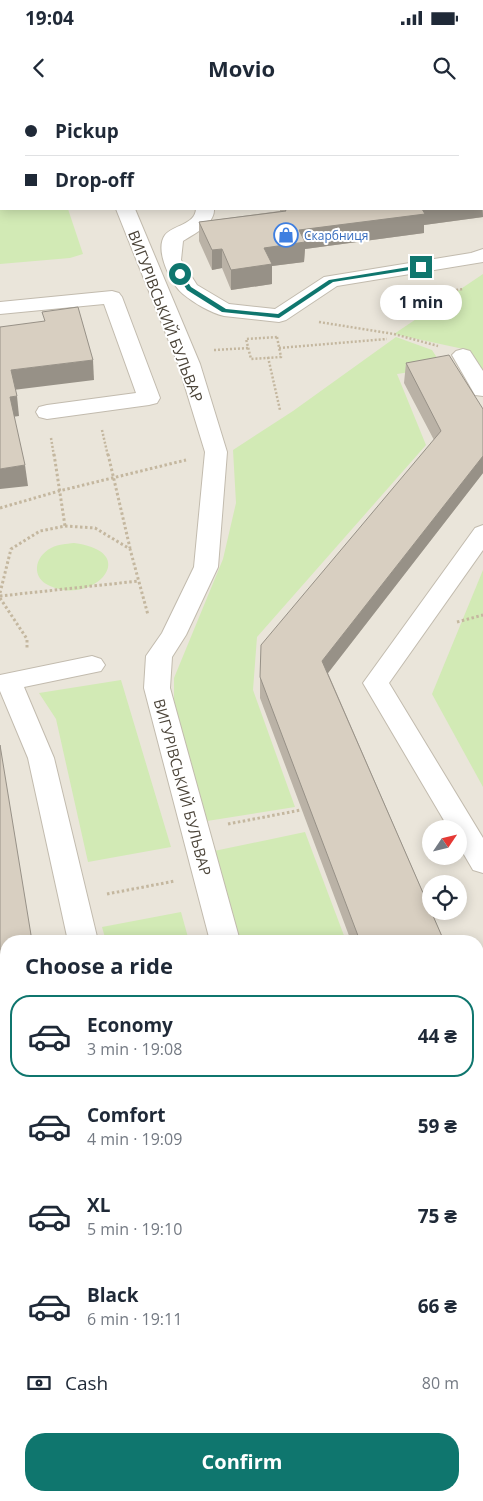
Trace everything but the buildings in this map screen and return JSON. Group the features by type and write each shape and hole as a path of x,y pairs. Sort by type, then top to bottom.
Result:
{"street":[{"name":"ВИГУРІВСЬКИЙ БУЛЬВАР","path":"125,210 188,364 216,452 206,567 173,635 159,656 157,688 223,935"},
{"path":"205,210 205,213 194,226 173,238 171,260 189,289 224,310 279,316 331,281 475,258 483,255"},
{"path":"0,308 112,297 149,398 47,412"},
{"path":"454,352 483,390"},
{"path":"483,533 376,683 483,862"},
{"path":"81,935 41,758 4,678 92,665"}],"path":[{"path":"279,316 394,334 454,352"},
{"path":"277,337 279,348 281,356 251,359 246,339 277,337"},
{"path":"279,348 387,339"},
{"path":"236,349 248,348"},
{"path":"268,358 280,410"},
{"path":"0,596 139,581 97,405"},
{"path":"47,412 65,526"},
{"path":"0,508 59,491 216,452"},
{"path":"27,639 0,596 11,549 40,531 65,526 95,528 130,549"},
{"path":"195,830 301,810"},
{"path":"73,900 207,875"}],"shaded area":[{"path":"0,210 483,210 483,935 0,935"}],"green space":[{"path":"0,210 68,210 83,254 70,258 0,264"},
{"path":"483,274 483,374 468,350 394,334"},
{"path":"396,337 432,350 443,367 397,374 426,445 257,637 253,690 295,807 207,821 174,703 174,678 223,559 236,503 233,450 293,411"},
{"path":"74,543 95,548 106,556 108,566 104,575 95,584 82,589 66,590 50,586 37,573 38,562 45,552 54,547"},
{"path":"483,570 483,787 432,694"},
{"path":"121,680 171,847 88,862 56,719 39,693"},
{"path":"305,832 344,935 238,935 214,851"},
{"path":"181,912 187,935 104,935 102,927"}],"place":[{"name":"Скарбниця","path":"286,235"}],"route":[{"path":"180,274 189,289 224,310 279,316 331,281 421,267"}]}
